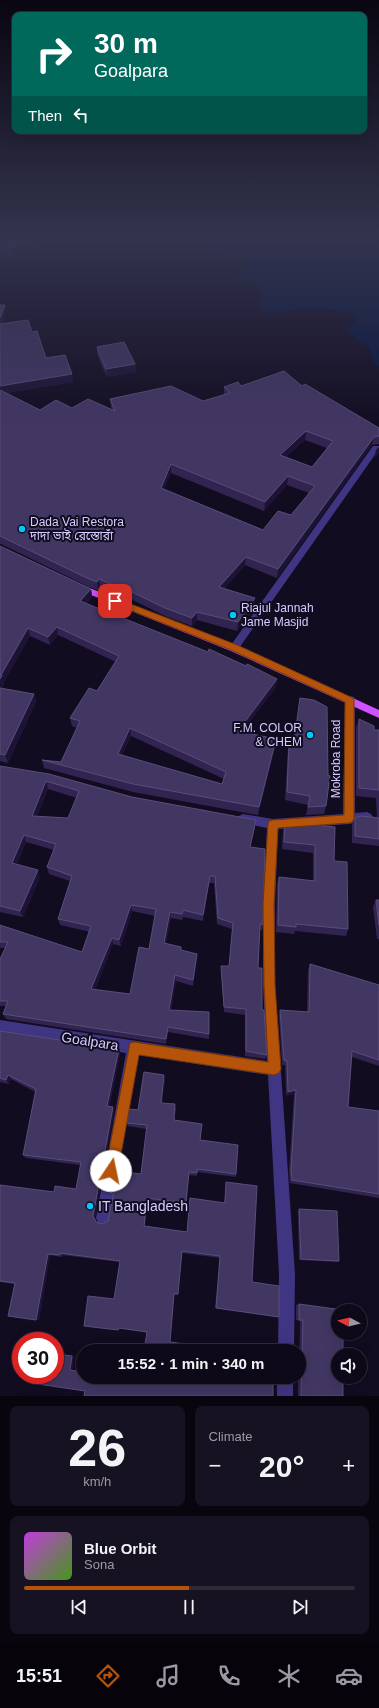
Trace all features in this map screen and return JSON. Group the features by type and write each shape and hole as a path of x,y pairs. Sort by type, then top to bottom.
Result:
{"main road":[{"path":"71,583 234,648 379,714"}],"street":[{"path":"234,648 376,448"},
{"name":"Mokroba Road","path":"349,819 350,700"},
{"path":"234,817 273,824 366,817"},
{"path":"273,824 269,912 269,985 287,1274 286,1344"},
{"name":"Goalpara","path":"0,1027 274,1069"},
{"path":"103,1218 134,1048"},
{"path":"285,1384 285,1396"}],"water":[{"path":"261,301 379,301 379,367 373,361 370,348 346,330 359,320 348,312 325,309 299,309 275,313 259,310"}],"building":[{"path":"0,305 5,305 0,318"},
{"path":"28,320 32,332 37,331 46,358 65,355 72,374 0,386 0,324"},
{"path":"124,342 135,364 106,369 97,347"},
{"path":"284,371 302,386 305,384 379,428 379,436 374,437 278,569 246,557 219,587 255,598 238,622 197,612 192,618 165,608 126,589 124,590 99,579 97,582 87,578 0,536 0,390 40,410 56,400 72,408 88,399 115,411 110,399 171,386 203,401 230,393 224,387 238,382 241,386","holes":["306,431 333,441 312,467 280,455","171,464 265,502 288,476 315,486 291,515 278,511 263,530 161,488"]},
{"path":"0,546 91,589 80,601 208,652 209,649 246,666 247,664 277,679 238,731 276,739 259,807 133,784 42,760 61,762 80,721 70,718 89,688 97,691 119,656 57,627 48,637 28,628 0,679","holes":["130,728 226,772 222,784 118,754"]},
{"path":"0,688 34,694 5,755 0,754"},
{"path":"300,698 314,700 327,707 328,775 330,776 326,806 308,807 310,796 287,792 289,741 294,742"},
{"path":"359,719 374,726 374,730 379,730 379,790 359,788"},
{"path":"0,766 49,774 132,797 256,820 250,847 265,849 263,924 260,924 258,968 262,968 262,1010 264,1010 267,1055 246,1051 246,1009 224,1007 221,966 229,966 233,923 218,918 215,876 210,876 203,915 183,910 182,914 170,912 164,943 181,947 181,950 197,954 193,980 175,975 169,1010 209,1012 209,1034 168,1027 166,1039 3,1014 8,1001 0,1001 0,959 8,942 0,942 0,925 82,952 91,926 58,919 72,876 47,867 56,844 24,835 12,863 38,870 20,911 0,906","holes":["46,781 79,791 68,818 32,816","131,905 156,909 149,949 139,947 130,994 91,989 112,938 119,940"]},
{"path":"361,816 379,818 379,839 355,836 355,818"},
{"path":"325,820 324,826 335,827 334,861 347,862 348,929 296,924 296,927 278,925 279,877 315,881 315,845 284,842 285,823 306,824 306,821"},
{"path":"376,900 379,900 379,925"},
{"path":"310,964 379,985 379,1060 352,1051 348,1107 379,1111 379,1194 292,1180 291,1169 296,1090 288,1092 287,1061 284,1060 280,1010 309,1012"},
{"path":"0,1031 119,1049 107,1106 113,1107 93,1216 96,1222 102,1224 108,1221 118,1171 141,1174 147,1125 127,1123 129,1109 138,1110 144,1072 164,1075 161,1103 175,1104 174,1120 202,1124 200,1140 238,1145 236,1174 197,1169 197,1173 189,1172 186,1203 147,1198 144,1226 187,1232 190,1198 225,1203 226,1182 257,1186 252,1282 279,1286 279,1317 216,1308 220,1256 182,1251 178,1294 174,1294 170,1342 184,1344 145,1344 147,1332 119,1328 118,1330 84,1326 88,1296 114,1299 120,1261 60,1253 59,1255 48,1254 36,1320 8,1316 15,1283 0,1281 0,1185 54,1192 55,1186 76,1189 81,1162 23,1155 36,1089 8,1075 6,1080 0,1078"},
{"path":"299,1209 337,1211 339,1261 301,1259"},
{"path":"299,1304 331,1308 331,1340 343,1340 343,1348 331,1348 331,1384 343,1384 343,1396 301,1396 301,1384 306,1384 306,1344 302,1344 303,1320 299,1320"},
{"path":"64,1355 72,1356 70,1370 76,1371 76,1384 273,1384 273,1396 84,1396 85,1391 38,1384 64,1384"}],"place":[{"name":"Dada Vai Restora দাদা ভাই রেস্তোরাঁ","path":"22,529"},
{"name":"Riajul Jannah Jame Masjid","path":"233,615"},
{"name":"F.M. COLOR & CHEM","path":"310,735"},
{"name":"IT Bangladesh","path":"90,1206"}],"route":[{"path":"111,1171 134,1048 274,1069 269,985 269,904 273,824 349,819 350,700 234,648 115,601"}]}
